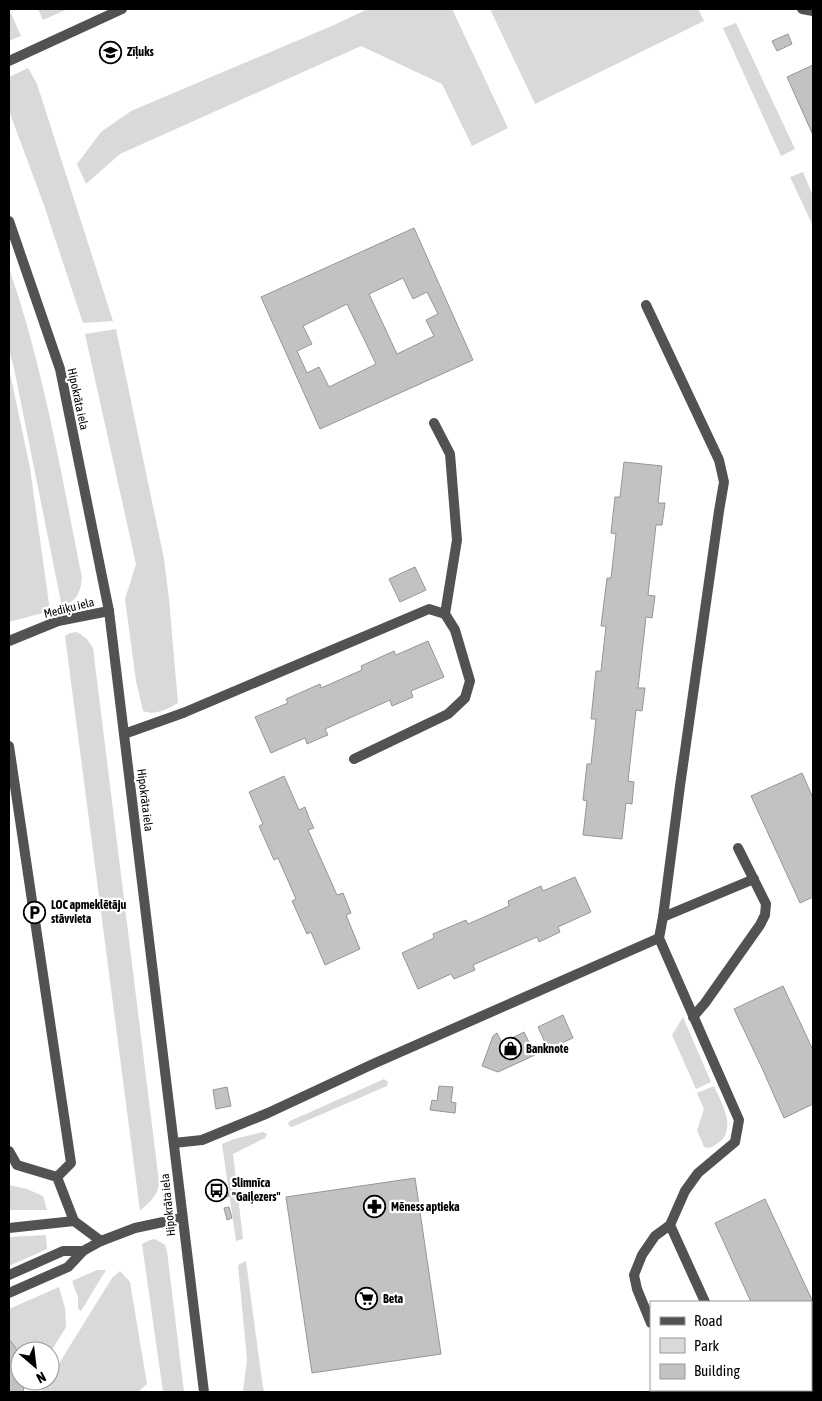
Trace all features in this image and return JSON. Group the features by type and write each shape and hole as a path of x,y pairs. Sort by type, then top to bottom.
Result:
{"street":[{"path":"9,61 122,9"},
{"path":"802,9 813,12"},
{"name":"Hipokrāta iela","path":"9,221 60,369 109,611 204,1392"},
{"path":"646,305 719,460 724,482 659,938 739,1120 735,1142 698,1173 685,1191 670,1225 655,1236 642,1255 634,1275 637,1289 650,1321"},
{"path":"434,423 450,454 457,540 445,614"},
{"path":"124,734 183,713 429,609 445,614 456,630 470,681 465,698 448,714 354,759"},
{"name":"Mediķu iela","path":"9,641 58,621 109,611"},
{"path":"9,746 11,775 72,1163 57,1177"},
{"path":"693,1016 716,988 760,925 765,914 766,904 738,848"},
{"path":"663,917 754,879"},
{"path":"174,1144 202,1140 268,1113 659,938"},
{"path":"9,1151 17,1165 57,1177"},
{"path":"57,1177 74,1221 101,1241"},
{"path":"9,1293 68,1267 83,1251 101,1241 135,1228 182,1218"},
{"path":"9,1228 74,1221"},
{"path":"670,1225 705,1301"},
{"path":"9,1275 62,1251 83,1251"}],"green space":[{"path":"9,9 21,36 9,41"},
{"path":"38,9 68,9 43,20"},
{"path":"368,9 452,9 508,128 472,146 442,84 361,46 120,154 86,184 77,164 101,132 131,111"},
{"path":"490,9 698,9 704,21 535,104"},
{"path":"736,23 795,149 781,156 723,28"},
{"path":"28,68 37,84 113,321 83,323 44,205 9,111 9,77"},
{"path":"803,172 813,196 813,226 790,177"},
{"path":"9,268 42,383 82,578 77,596 62,607 9,351"},
{"path":"116,329 164,559 169,599 178,703 152,713 143,711 136,681 125,599 136,564 85,334"},
{"path":"9,368 30,468 50,611 9,622"},
{"path":"77,632 87,639 93,648 159,1182 155,1195 140,1211 65,636"},
{"path":"683,1017 711,1082 696,1089 672,1035"},
{"path":"384,1079 388,1082 387,1086 292,1127 289,1126 288,1123 290,1121"},
{"path":"714,1086 724,1108 727,1131 718,1143 708,1148 704,1147 697,1130 704,1109 697,1093"},
{"path":"263,1132 267,1134 265,1138 233,1154 243,1239 236,1241 222,1144"},
{"path":"9,1185 27,1189 43,1196 47,1210 9,1210"},
{"path":"46,1235 47,1249 9,1266 9,1237"},
{"path":"155,1239 165,1245 167,1251 184,1392 163,1392 142,1244"},
{"path":"246,1261 264,1392 243,1392 247,1359 238,1265"},
{"path":"97,1270 106,1270 81,1311 78,1309 78,1297 72,1281"},
{"path":"120,1271 130,1282 147,1384 138,1392 41,1392 60,1391 60,1362 112,1278"},
{"path":"59,1287 65,1308 66,1327 57,1341 10,1341 9,1309"}],"building":[{"path":"788,34 792,44 777,51 772,41"},
{"path":"813,65 813,135 787,77"},
{"path":"414,228 473,360 320,429 261,297","holes":["403,278 413,299 427,292 438,314 426,320 434,336 397,354 369,294","347,304 376,364 329,387 319,367 307,373 297,351 312,344 303,326"]},
{"path":"624,462 662,466 658,503 665,503 662,525 656,525 648,595 655,596 652,618 646,617 638,688 645,688 642,711 636,710 628,781 634,782 632,804 626,803 622,839 583,835 587,801 583,800 587,764 591,764 596,719 591,719 596,671 601,671 606,626 601,626 607,578 611,578 616,534 611,533 615,497 620,497"},
{"path":"415,567 426,590 400,602 389,579"},
{"path":"428,641 444,677 411,691 413,697 392,706 390,700 325,729 328,735 307,744 305,738 271,753 255,717 288,703 286,699 320,684 321,688 362,670 361,666 394,651 396,655"},
{"path":"802,773 813,798 813,897 800,903 751,796"},
{"path":"284,776 299,810 305,807 314,828 308,830 337,895 343,893 351,913 346,915 360,949 325,965 311,932 307,934 292,901 296,899 278,858 274,860 259,826 263,824 249,792"},
{"path":"575,877 591,912 558,927 560,932 539,942 537,937 473,965 475,970 454,979 451,974 418,989 402,953 434,938 433,934 466,920 468,924 509,906 508,901 541,886 543,891"},
{"path":"783,986 813,1050 813,1104 784,1118 734,1009"},
{"path":"563,1015 573,1038 548,1049 538,1027"},
{"name":"Banknote","path":"524,1032 535,1055 498,1072 482,1066 493,1036 497,1033 502,1043"},
{"path":"439,1086 453,1087 451,1102 456,1103 455,1113 430,1110 432,1100 437,1101"},
{"path":"227,1087 231,1106 216,1109 213,1090"},
{"name":"Beta","path":"415,1178 441,1354 312,1373 286,1197"},
{"path":"226,1185 229,1196 223,1198 220,1187"},
{"path":"765,1199 813,1302 813,1305 812,1301 751,1301 715,1223"},
{"path":"229,1207 232,1218 227,1220 224,1208"},
{"path":"9,1339 10,1391 23,1391 9,1392"}],"place":[{"name":"Zīļuks","path":"111,52"},
{"name":"LOC apmeklētāju stāvvieta","path":"35,912"},
{"name":"Banknote","path":"510,1049"},
{"name":"Slimnīca \"Gaiļezers\"","path":"216,1190"},
{"name":"Mēness aptieka","path":"375,1207"},
{"name":"Beta","path":"367,1299"}]}
